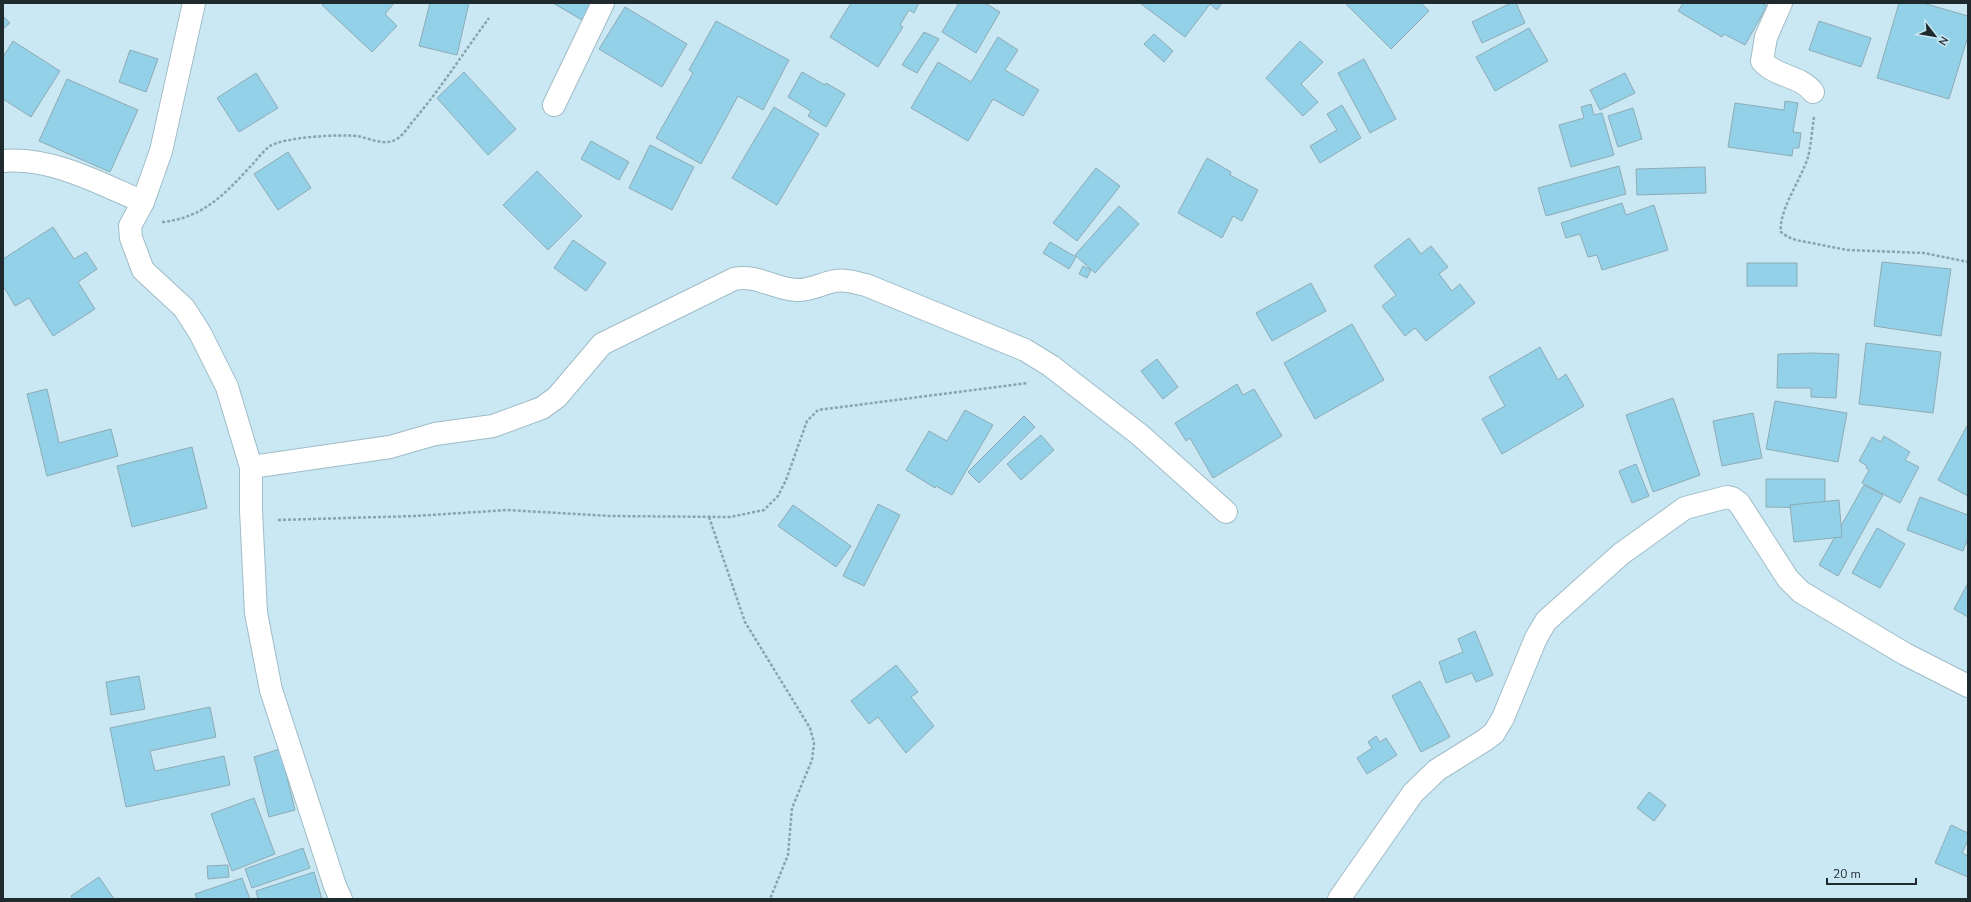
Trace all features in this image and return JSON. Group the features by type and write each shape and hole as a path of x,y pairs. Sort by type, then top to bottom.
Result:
{"street":[{"path":"194,3 161,151 143,202 130,226 131,238 143,270 184,308 200,333 228,387 251,467 251,522 256,613 267,670 288,740 341,899"},
{"path":"554,105 603,3"},
{"path":"1781,3 1766,37 1762,61 1770,68 1808,85 1813,92"},
{"path":"7,157 37,162 73,172 143,202"},
{"path":"251,467 390,447 435,434 493,426 542,408 557,397 602,344 727,282 743,277 754,277 795,290 836,281 848,281 866,285 1025,350 1068,378 1140,435 1226,512"},
{"path":"1339,899 1413,793 1437,770 1494,733 1503,718 1536,638 1546,621 1621,554 1685,508 1727,497 1732,498 1739,503 1788,579 1801,592 1905,654 1968,686"}],"path":[{"path":"130,226 179,220 202,211 275,144 288,140 327,136 356,136 378,142 389,142 396,139 422,111 489,18"},
{"path":"1813,92 1815,108 1808,158 1788,203 1781,228 1782,232 1788,237 1796,240 1847,250 1924,253 1968,262"},
{"path":"251,522 345,517 415,516 507,510 610,516 730,517 764,510 778,496 786,480 807,421 818,410 1068,378"},
{"path":"709,517 745,622 810,728 814,743 812,760 792,808 788,855 770,899"}],"building":[{"path":"325,3 394,3 385,14 397,26 372,52 322,5"},
{"path":"430,3 469,3 457,55 419,46"},
{"path":"553,3 591,3 582,20"},
{"path":"851,3 919,3 914,13 909,10 900,25 903,27 878,67 830,37"},
{"path":"959,3 985,3 1000,12 976,53 942,32"},
{"path":"1140,3 1222,3 1217,10 1210,4 1185,37"},
{"path":"1345,3 1421,3 1429,11 1391,49"},
{"path":"1511,3 1516,3 1525,23 1482,43 1472,22"},
{"path":"1683,3 1762,3 1767,6 1745,45 1724,34 1722,37 1678,11"},
{"path":"1899,3 1923,3 1968,16 1968,36 1949,99 1877,78"},
{"path":"625,7 687,44 662,87 599,49"},
{"path":"3,16 10,23 3,29"},
{"path":"716,21 789,60 763,110 738,96 701,164 656,138 693,73 689,70"},
{"path":"1819,21 1871,38 1861,67 1809,50"},
{"path":"1529,28 1548,61 1495,91 1476,57"},
{"path":"924,32 939,39 917,73 902,65"},
{"path":"1154,34 1173,51 1164,62 1144,44"},
{"path":"998,37 1018,50 1005,70 1039,90 1023,116 993,99 968,141 911,108 938,62 971,82"},
{"path":"13,41 60,71 31,117 3,99 3,57"},
{"path":"1300,41 1323,62 1301,84 1318,102 1303,116 1266,78"},
{"path":"130,50 158,59 146,92 119,82"},
{"path":"1364,59 1396,119 1370,133 1338,73"},
{"path":"464,72 516,129 488,155 437,98"},
{"path":"802,72 845,94 826,127 808,116 811,111 788,97"},
{"path":"256,73 278,108 239,132 217,98"},
{"path":"1625,73 1635,93 1600,110 1590,90"},
{"path":"67,79 138,110 110,172 39,141"},
{"path":"1785,101 1798,103 1793,132 1801,133 1799,148 1793,148 1792,156 1728,147 1735,103 1784,110"},
{"path":"1591,104 1594,115 1602,113 1614,155 1571,167 1559,125 1584,118 1581,107"},
{"path":"1342,105 1361,138 1320,163 1310,146 1337,130 1327,114"},
{"path":"774,107 819,134 777,205 732,178"},
{"path":"1633,108 1642,139 1618,147 1608,116"},
{"path":"591,141 629,162 619,180 581,159"},
{"path":"650,145 694,167 672,210 629,188"},
{"path":"288,152 311,188 278,210 254,174"},
{"path":"1207,158 1231,172 1230,175 1258,190 1242,221 1233,216 1222,238 1178,213"},
{"path":"1619,166 1626,194 1546,216 1538,188"},
{"path":"1705,167 1706,193 1637,195 1636,169"},
{"path":"1096,168 1120,186 1077,241 1053,223"},
{"path":"537,171 582,216 548,250 503,205"},
{"path":"1622,203 1626,215 1654,205 1668,250 1602,270 1597,255 1588,257 1580,234 1566,238 1561,223"},
{"path":"1119,206 1139,224 1095,273 1075,255"},
{"path":"53,227 74,259 86,252 97,269 78,282 95,309 53,336 29,298 15,306 3,286 3,259"},
{"path":"1409,238 1421,254 1431,246 1448,267 1439,274 1452,291 1460,284 1475,303 1426,341 1415,328 1405,336 1382,306 1396,295 1374,266"},
{"path":"573,240 606,263 586,291 554,268"},
{"path":"1050,242 1076,257 1069,269 1043,253"},
{"path":"1882,262 1951,269 1941,336 1874,326"},
{"path":"1747,263 1797,263 1797,286 1747,286"},
{"path":"1083,266 1091,270 1087,278 1079,274"},
{"path":"1311,283 1326,311 1272,341 1256,313"},
{"path":"1352,324 1384,380 1315,419 1284,363"},
{"path":"1866,343 1941,352 1933,413 1859,404"},
{"path":"1540,347 1558,380 1566,374 1584,406 1502,454 1482,419 1505,406 1489,377"},
{"path":"1778,354 1839,354 1836,398 1811,397 1811,388 1777,388"},
{"path":"1157,359 1178,387 1163,399 1141,371"},
{"path":"1237,384 1243,395 1254,389 1282,436 1213,478 1190,438 1186,441 1175,423"},
{"path":"47,389 59,443 111,429 118,456 47,476 27,394"},
{"path":"1673,398 1700,475 1653,492 1626,415"},
{"path":"1775,401 1847,413 1838,462 1766,449"},
{"path":"965,410 993,425 952,495 936,486 935,488 906,470 929,431 947,441"},
{"path":"1753,413 1762,458 1722,466 1713,421"},
{"path":"1024,416 1035,427 979,483 968,472"},
{"path":"1968,424 1968,496 1938,480"},
{"path":"1041,435 1054,450 1021,480 1007,464"},
{"path":"1884,436 1910,452 1905,460 1919,467 1900,503 1862,483 1869,470 1866,468 1867,466 1859,461 1872,437 1881,442"},
{"path":"192,447 207,508 132,527 117,466"},
{"path":"1636,464 1649,496 1632,503 1619,471"},
{"path":"1766,479 1825,479 1825,508 1766,507"},
{"path":"1864,485 1883,495 1838,576 1819,565"},
{"path":"1920,497 1968,515 1968,538 1963,551 1907,530"},
{"path":"1839,500 1842,537 1794,542 1790,505"},
{"path":"878,504 900,515 864,586 843,576"},
{"path":"793,505 851,546 836,567 778,526"},
{"path":"1877,528 1905,544 1880,588 1852,573"},
{"path":"1968,583 1968,617 1954,609"},
{"path":"1475,631 1493,675 1476,682 1472,673 1446,683 1439,662 1463,652 1458,639"},
{"path":"896,665 918,692 911,697 934,726 906,753 878,717 869,724 851,701"},
{"path":"139,676 145,709 111,715 106,682"},
{"path":"1420,681 1450,737 1421,752 1392,696"},
{"path":"210,707 216,737 150,751 155,771 224,756 230,785 126,807 110,728"},
{"path":"1376,736 1380,742 1386,738 1397,755 1367,774 1357,758 1372,748 1368,742"},
{"path":"280,749 295,810 269,817 254,757"},
{"path":"1649,792 1666,805 1654,821 1637,808"},
{"path":"254,798 275,854 232,871 211,814"},
{"path":"1951,825 1968,833 1968,840 1962,853 1968,856 1968,877 1935,863"},
{"path":"303,848 310,868 252,888 245,869"},
{"path":"228,865 229,877 208,879 207,866"},
{"path":"314,872 322,899 258,899 256,891"},
{"path":"99,877 114,899 73,899 71,896"},
{"path":"242,878 250,899 197,899 195,894"}]}
